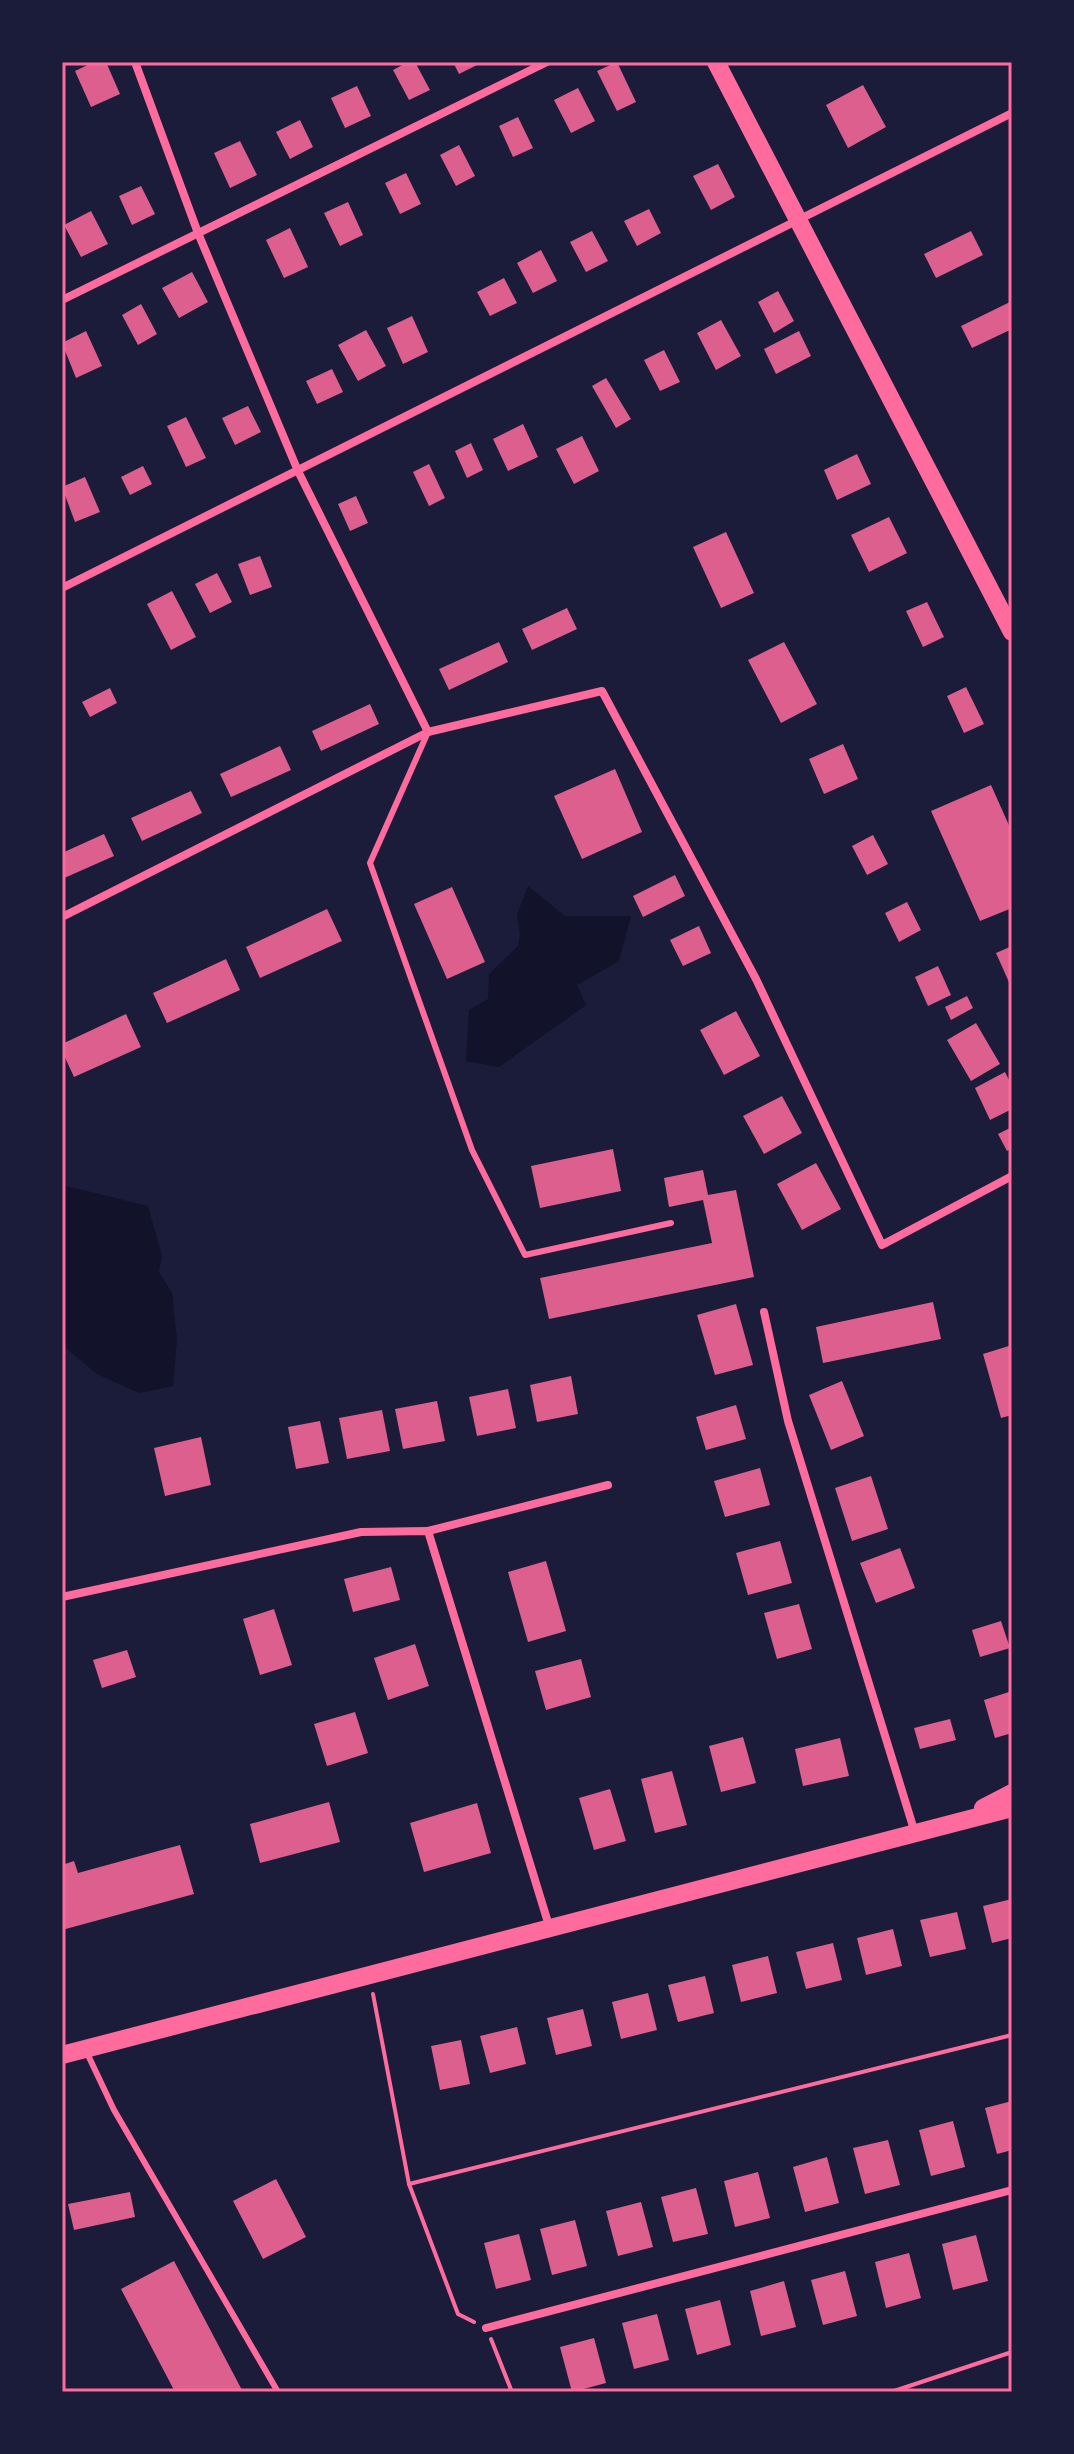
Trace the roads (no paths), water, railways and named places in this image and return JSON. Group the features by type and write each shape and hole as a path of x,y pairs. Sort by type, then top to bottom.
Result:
{"main road":[{"path":"716,62 1012,632"},
{"path":"952,1824 1012,1793"},
{"path":"62,2055 1012,1808"}],"street":[{"path":"135,62 198,233 298,471 428,732"},
{"path":"62,300 547,62"},
{"path":"62,588 1012,113"},
{"path":"62,917 428,732 602,691 756,979 882,1245 1012,1176"},
{"path":"764,1312 788,1421 915,1834"},
{"path":"62,1597 361,1532 428,1531 608,1485"},
{"path":"428,1531 550,1930"},
{"path":"486,2328 1012,2190"}],"lane":[{"path":"428,732 370,863 472,1150 525,1255 671,1223"},
{"path":"86,2049 114,2110 278,2392"}]}
